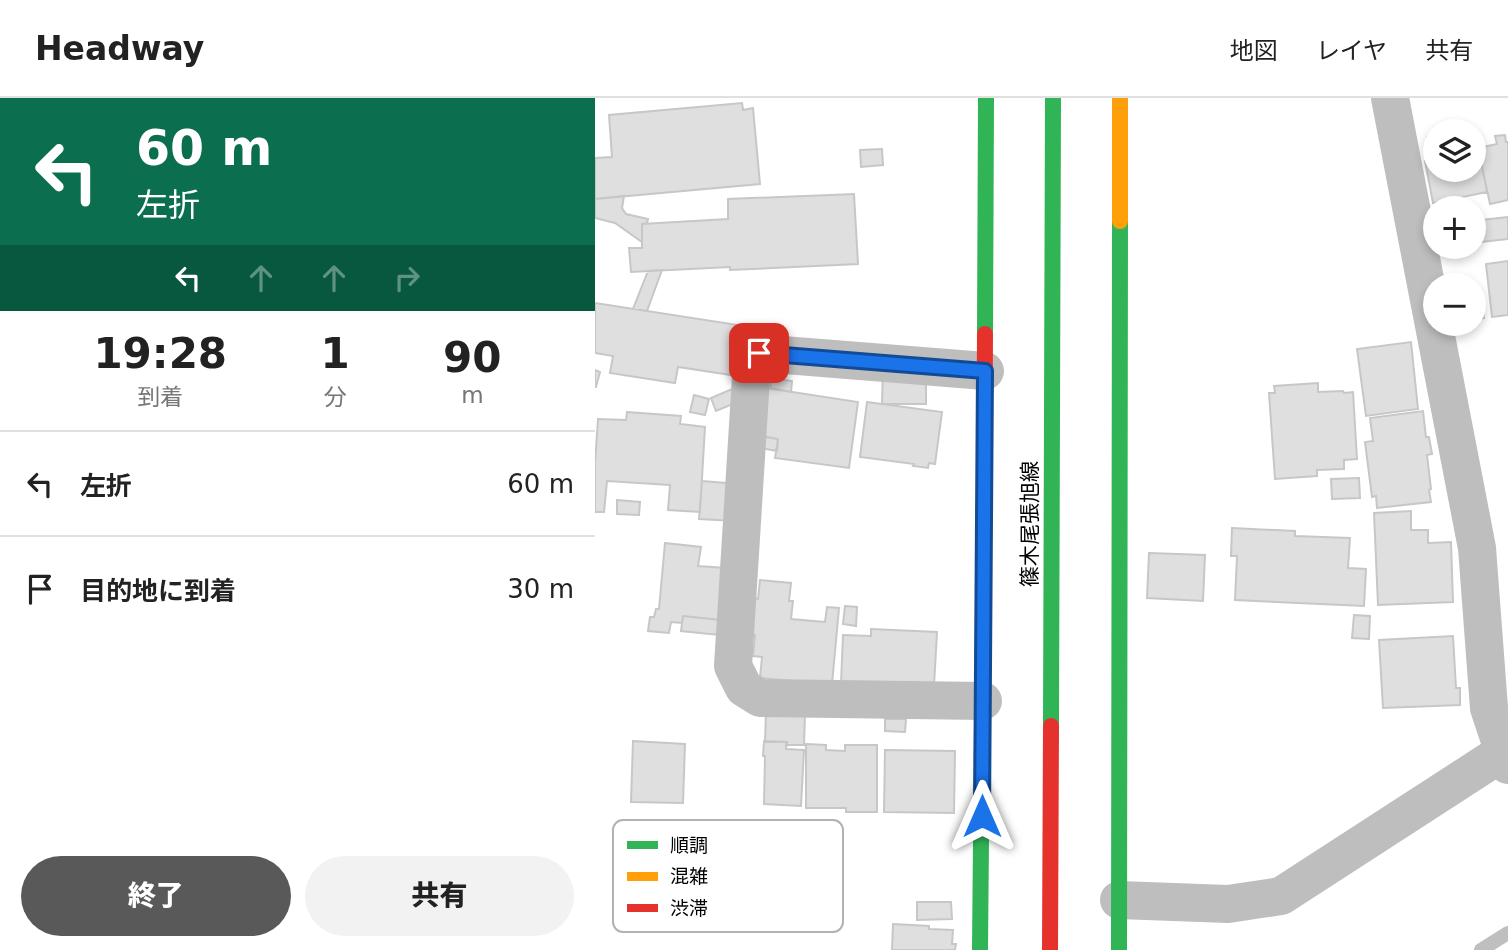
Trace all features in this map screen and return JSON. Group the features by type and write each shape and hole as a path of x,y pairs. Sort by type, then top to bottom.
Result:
{"street":[{"path":"980,950 986,98"},
{"name":"篠木尾張旭線","path":"1050,950 1053,98"},
{"path":"1119,950 1120,98"},
{"path":"1119,900 1228,904 1281,896 1507,755 1489,708 1476,548 1390,98"},
{"path":"983,701 760,698 744,688 733,666 752,361 759,353 985,371"}],"building":[{"path":"742,103 743,110 753,108 760,184 595,199 595,158 612,157 609,115"},
{"path":"1505,135 1508,142 1508,200 1490,204 1485,182 1486,146 1497,144 1495,136"},
{"path":"882,149 883,165 861,167 860,150"},
{"path":"1429,182 1485,182 1487,192 1467,196 1432,196"},
{"path":"854,194 858,264 631,272 629,248 642,248 642,224 728,219 728,199"},
{"path":"624,196 622,208 626,214 648,219 647,223 642,224 642,242 615,223 595,218 595,199"},
{"path":"1508,217 1508,239 1486,242 1486,220"},
{"path":"1508,261 1508,315 1492,317 1486,264"},
{"path":"662,270 647,311 633,309 648,271"},
{"path":"595,303 738,325 731,375 678,367 675,383 610,373 613,356 595,353"},
{"path":"1411,342 1418,409 1366,416 1357,349"},
{"path":"883,366 926,367 926,404 882,404"},
{"path":"595,370 600,372 596,387 595,387"},
{"path":"772,378 792,381 791,392 770,388"},
{"path":"1318,383 1318,392 1353,392 1357,459 1344,460 1344,469 1317,470 1317,476 1275,479 1269,393 1275,393 1274,386"},
{"path":"739,386 745,399 716,411 711,398"},
{"path":"766,388 858,402 849,468 775,458 778,439 759,436"},
{"path":"694,395 709,399 705,415 690,412"},
{"path":"867,402 942,412 935,464 929,463 928,468 860,457"},
{"path":"1423,411 1426,437 1429,437 1432,454 1427,455 1431,502 1377,508 1376,496 1372,497 1365,442 1373,441 1370,418"},
{"path":"627,412 681,416 680,424 705,427 700,512 668,510 670,485 607,481 604,512 595,512 598,419 626,420"},
{"path":"762,436 778,439 777,451 760,448"},
{"path":"1359,478 1360,498 1332,499 1331,479"},
{"path":"702,481 738,484 735,521 699,519"},
{"path":"617,500 640,502 639,515 617,514"},
{"path":"1411,511 1411,530 1428,530 1428,543 1451,542 1453,602 1378,605 1374,513"},
{"path":"1232,528 1295,531 1295,536 1350,538 1348,568 1366,569 1364,606 1235,600 1237,556 1231,556"},
{"path":"665,543 701,547 698,566 726,568 720,620 683,616 682,623 671,622 669,633 648,631 650,617 654,617 656,609 659,609"},
{"path":"1149,553 1205,555 1203,601 1147,598"},
{"path":"760,580 791,583 791,619 825,622 827,607 839,608 832,684 760,678 762,657 753,656 755,635 752,635 755,598 758,599"},
{"path":"845,606 857,607 856,626 843,624"},
{"path":"1354,615 1370,616 1369,639 1352,638"},
{"path":"683,616 720,620 719,635 681,631"},
{"path":"871,629 937,632 934,686 841,684 843,635 871,636"},
{"path":"1453,636 1456,688 1460,688 1460,705 1383,708 1379,640"},
{"path":"766,712 805,714 804,745 765,742"},
{"path":"885,719 906,719 905,732 885,731"},
{"path":"633,741 685,744 683,803 631,802"},
{"path":"764,741 787,742 786,749 804,750 801,806 764,804"},
{"path":"806,744 826,745 826,750 845,751 845,745 877,745 877,812 846,812 846,808 806,808"},
{"path":"885,750 955,751 954,813 884,812"},
{"path":"917,902 951,902 952,919 917,920"},
{"path":"893,924 953,930 952,944 956,944 955,950 892,950"}],"waterway":[{"path":"1481,950 1508,933"}],"traffic: fast":[{"path":"985,334 986,98"},
{"path":"1051,726 1053,98"},
{"path":"1119,950 1120,221"},
{"path":"980,950 984,510"}],"traffic: slow":[{"path":"1120,98 1120,221"}],"traffic: jam":[{"path":"984,510 985,334"},
{"path":"1050,950 1051,726"}],"route":[{"path":"759,353 985,371 982,816"}]}
